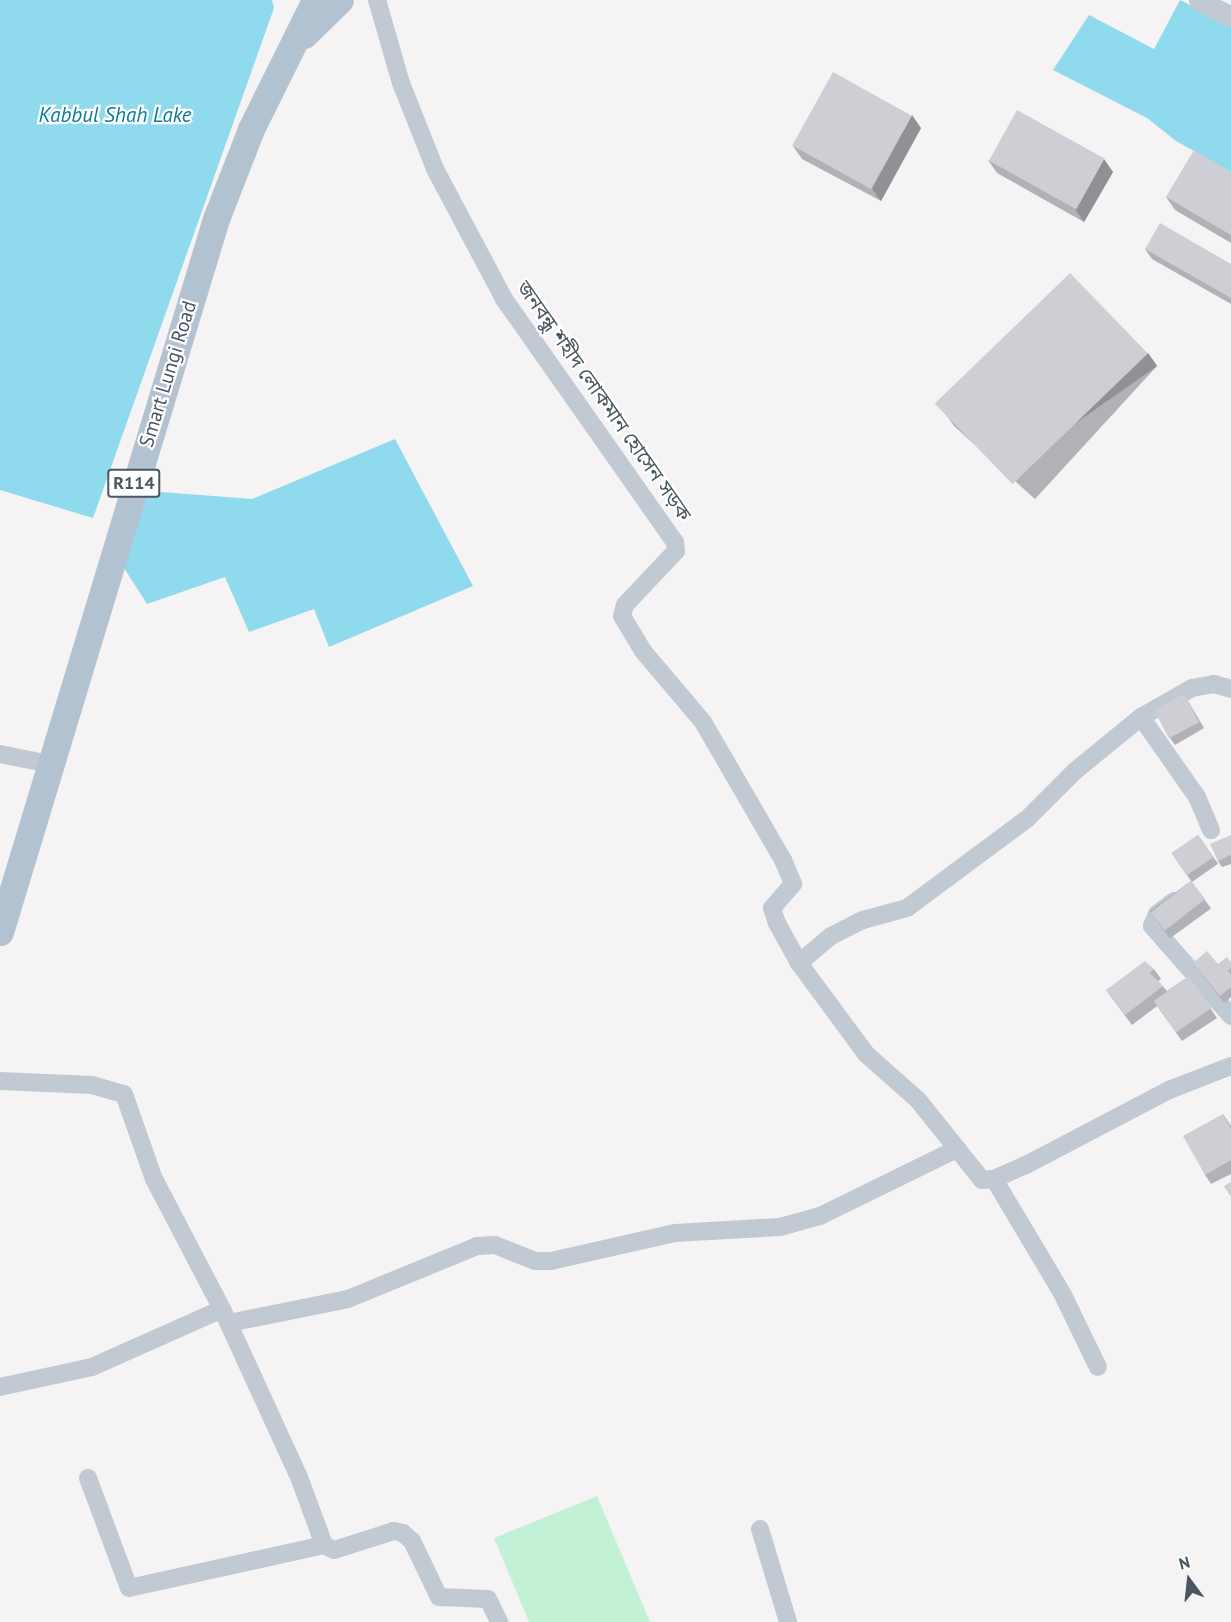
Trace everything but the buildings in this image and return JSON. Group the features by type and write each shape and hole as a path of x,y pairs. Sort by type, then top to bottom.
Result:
{"main road":[{"name":"Smart Lungi Road","path":"0,932 216,219 251,129 315,0"},
{"name":"R114","path":"294,44 340,0"}],"street":[{"name":"জনবন্ধু শহীদ লোকমান হোসেন সড়ক","path":"377,0 401,83 435,169 504,299 675,542 675,551 626,605 622,616 643,651 703,722 791,874 793,884 772,908 799,963 866,1054 918,1100 982,1180 994,1179"},
{"path":"1199,0 1231,17"},
{"path":"799,963 831,936 863,920 907,908 1027,819 1075,771 1142,717 1192,688 1214,684 1231,689"},
{"path":"1142,717 1197,797 1211,830"},
{"path":"0,754 50,764"},
{"path":"1189,889 1157,914 1152,926 1231,1016"},
{"path":"1098,1367 1062,1293 994,1179 1169,1090 1231,1066"},
{"path":"0,1071 25,1081"},
{"path":"0,1081 92,1085 124,1094 154,1179 226,1316 299,1478 324,1545 333,1550 394,1531 403,1533 412,1541 439,1597 488,1599 499,1622"},
{"path":"0,1387 92,1367 226,1316 348,1299 477,1246 495,1245 535,1261 551,1261 675,1233 780,1227 820,1216 957,1149"},
{"path":"88,1478 129,1588 324,1545"},
{"path":"760,1529 788,1622"}],"green space":[{"path":"597,1496 650,1622 529,1622 494,1538"}],"water":[{"name":"Kabbul Shah Lake","path":"0,0 272,0 274,8 93,518 0,490"},
{"path":"1180,0 1231,26 1231,172 1176,141 1147,118 1053,70 1089,15 1154,49"},
{"path":"395,439 473,586 329,647 314,609 249,632 225,577 147,604 124,568 148,491 252,499"}]}
